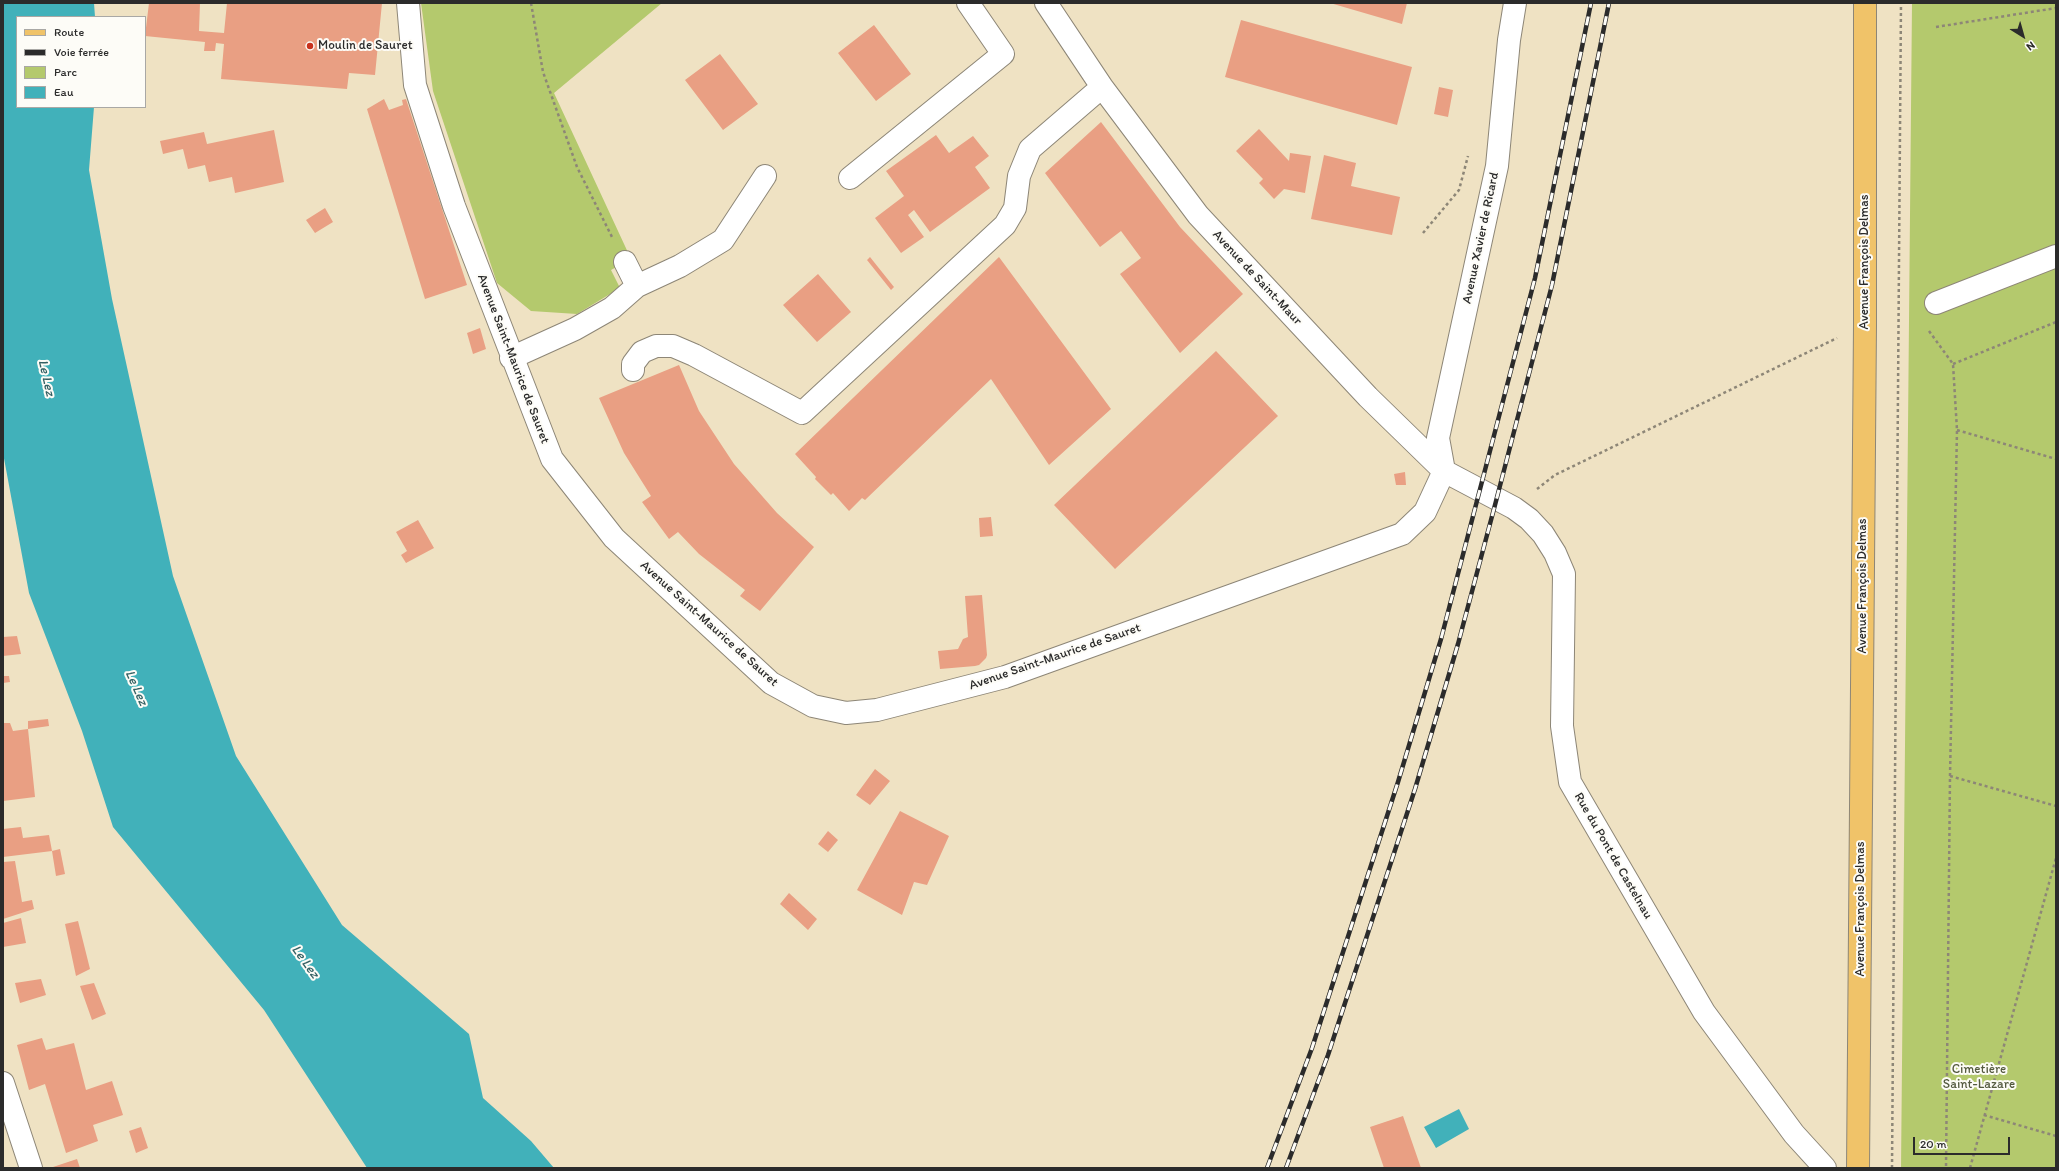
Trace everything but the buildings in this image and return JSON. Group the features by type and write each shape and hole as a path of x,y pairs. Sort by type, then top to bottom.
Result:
{"main road":[{"name":"Avenue François Delmas","path":"1858,1168 1865,325 1865,3"}],"street":[{"name":"Avenue Saint-Maurice de Sauret","path":"408,3 415,85 454,206 511,358 552,459 614,538 771,684 813,706 846,713 877,710 1005,676 1402,534 1425,512 1444,471"},
{"path":"850,178 1003,54 968,3"},
{"name":"Avenue de Saint-Maur","path":"1046,3 1102,87 1198,214 1368,397 1444,471 1514,508"},
{"name":"Avenue Xavier de Ricard","path":"1444,471 1438,438 1496,166 1515,3"},
{"path":"633,370 633,364 642,352 656,346 673,346 694,355 802,412 1005,225 1015,208 1019,176 1030,149 1102,87"},
{"path":"511,358 575,329 612,308 637,286 680,266 723,240 765,176"},
{"path":"1936,303 2056,256"},
{"path":"625,262 637,286"},
{"name":"Rue du Pont de Castelnau","path":"1514,508 1529,519 1543,534 1555,553 1564,574 1562,726 1570,782 1704,1012 1794,1134 1825,1168"},
{"path":"3,1083 31,1168"}],"path":[{"path":"531,3 543,72 577,167 625,262"},
{"path":"1892,1168 1901,3"},
{"path":"1936,27 2056,8"},
{"path":"1423,233 1459,190"},
{"path":"1936,303 1926,328 1953,364 1957,430 1950,776 1946,1168"},
{"path":"1953,364 2056,322"},
{"path":"1514,508 1555,475 1865,325"},
{"path":"1957,430 2056,459"},
{"path":"1950,776 2056,806"},
{"path":"1970,1168 2056,858"},
{"path":"1984,1115 2056,1136"}],"green space":[{"path":"421,3 662,3 554,93 631,259 611,270 620,288 577,314 531,311 497,283 433,91"},
{"name":"Cimetière Saint-Lazare","path":"1912,3 2056,3 2056,1168 1901,1168"}],"water":[{"name":"Le Lez","path":"3,3 94,3 95,16 16,16 16,108 94,108 89,170 112,299 173,576 236,756 342,925 469,1034 483,1098 531,1141 554,1168 367,1168 264,1010 113,827 82,731 29,593 3,453"},
{"path":"1459,1109 1469,1129 1436,1148 1424,1127"}],"railway":[{"path":"1267,1168 1312,1048 1398,782 1441,639 1535,278 1591,3"},
{"path":"1286,1168 1328,1055 1415,789 1458,644 1552,285 1609,3"}],"place":[{"name":"Moulin de Sauret","path":"310,46"}]}
